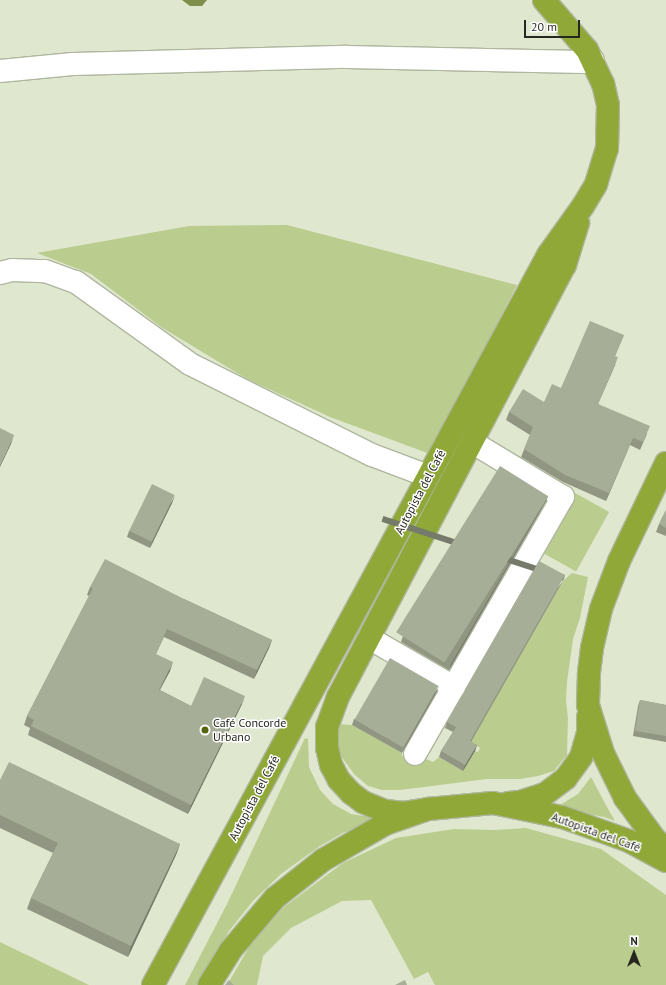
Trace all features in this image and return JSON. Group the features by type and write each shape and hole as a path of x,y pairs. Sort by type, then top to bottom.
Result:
{"highway":[{"name":"Autopista del Café","path":"153,985 548,255 583,206 596,184 607,149 608,105 603,84 594,60 587,50 544,0"},
{"path":"428,808 404,813 391,812 363,802 350,793 339,780 331,765 327,748 327,727 338,698 565,265 583,206"},
{"name":"Autopista del Café","path":"666,463 619,561 601,609 592,648 588,705 603,753 625,798 655,839 666,850"},
{"path":"493,803 520,802 545,794 566,778 581,757 588,732 588,705"},
{"name":"Autopista del Café","path":"209,985 230,951 281,894 323,860 385,824 428,808 493,803 562,817 629,841 666,861"}],"street":[{"path":"0,71 81,64 347,57 583,62 594,60"},
{"path":"0,273 12,270 45,271 76,282 190,364 372,455 428,476"},
{"path":"415,754 563,497 472,442"},
{"path":"369,638 454,687"}],"shaded area":[{"path":"182,0 207,0 202,6 190,6"},
{"path":"287,225 517,285 430,454 330,417 247,379 161,327 91,274 37,253 189,226"},
{"path":"575,493 609,512 576,571 542,552"},
{"path":"572,573 588,577 580,618 573,639 567,682 567,755 554,771 538,776 520,779 487,779 400,790 382,790 368,786 354,774 335,748 338,724 352,725 402,753 402,756 420,763 424,758 433,762 439,757 463,771 475,751 478,752 480,748 470,742 563,581"},
{"path":"305,738 308,739 309,767 320,790 333,804 351,814 371,817 372,822 343,833 320,846 281,874 253,901 229,931 198,985 185,985 228,902"},
{"path":"591,777 615,821 604,817 561,809 560,805 578,794"},
{"path":"526,828 601,849 666,895 666,985 435,985 428,972 414,979 371,900 342,901 291,928 263,956 257,985 227,985 249,947 284,907 343,863 396,838 454,829 494,830"},
{"path":"0,942 89,985 0,985"}],"building":[{"path":"590,321 624,335 615,356 618,357 598,404 650,426 643,442 633,438 609,493 565,475 524,449 533,427 509,412 523,389 544,402 552,384 561,388"},
{"path":"0,428 14,435 0,465"},
{"path":"500,466 548,496 444,662 396,632"},
{"path":"152,484 174,495 152,542 129,531"},
{"path":"666,510 666,528 659,524"},
{"path":"105,559 184,599 272,640 257,670 167,629 156,654 173,662 159,690 191,706 204,677 245,696 191,805 31,726 34,720 27,716 93,588 90,587"},
{"path":"539,561 565,575 470,741 477,745 465,765 441,751 456,727 447,722"},
{"path":"390,658 438,686 403,747 354,719"},
{"path":"640,700 666,705 666,736 635,731"},
{"path":"9,762 180,844 131,946 31,898 58,843 0,815 0,780"},
{"path":"229,980 234,985 225,985"},
{"path":"405,980 407,985 395,985"}],"place":[{"name":"Café Concorde Urbano","path":"205,730"}]}
